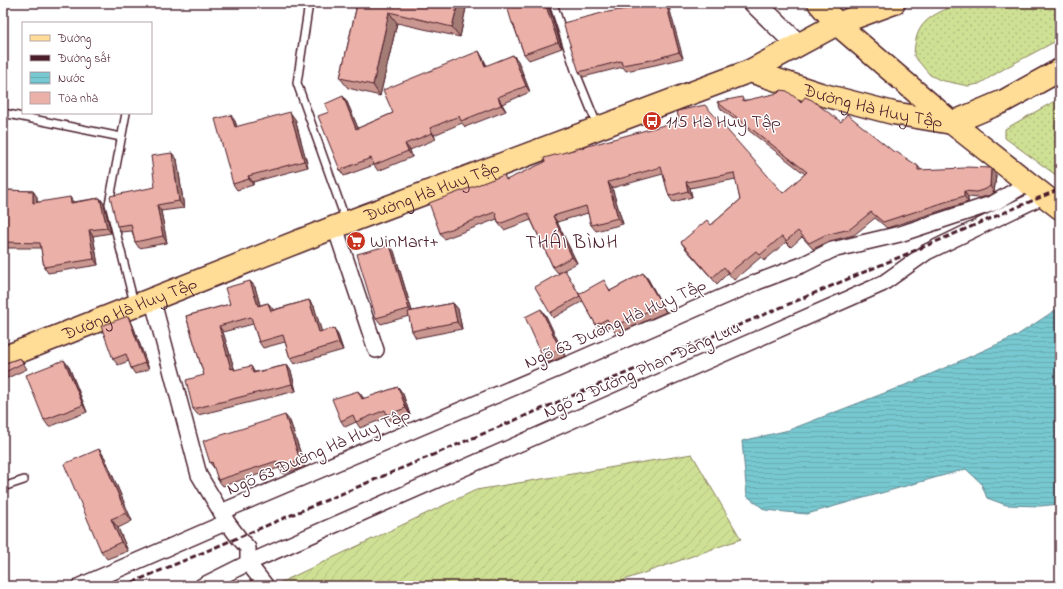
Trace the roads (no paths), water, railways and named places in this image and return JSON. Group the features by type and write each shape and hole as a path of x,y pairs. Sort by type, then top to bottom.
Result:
{"main road":[{"path":"819,3 837,24 952,123 1044,195"},
{"name":"Đường Hà Huy Tập","path":"3,358 341,225 750,71 837,24 894,3"},
{"name":"Đường Hà Huy Tập","path":"750,71 820,94 893,113 952,123 1004,101 1060,70"}],"street":[{"path":"756,3 798,45"},
{"name":"Ngõ 63 Đường Hà Huy Tập","path":"80,586 224,517 562,367 757,282 802,265 832,250 900,234 994,203 1044,195"},
{"name":"Ngõ 2 Đường Phan Đăng Lưu","path":"202,586 248,563 882,284 927,252 1044,195"},
{"path":"341,225 376,350"},
{"path":"143,302 199,475 224,517 248,548 248,563 266,586"}],"lane":[{"path":"309,3 297,83 341,225"},
{"path":"553,3 576,73 598,128"},
{"path":"3,113 121,137"},
{"path":"126,114 109,204 143,302"},
{"path":"3,487 24,480"}],"water":[{"path":"1060,307 1060,504 1040,506 1006,505 987,498 981,483 966,469 807,514 765,510 747,496 742,441 789,430 913,382 1016,336"}],"railway":[{"path":"124,586 1060,189"}],"place":[{"name":"115 Hà Huy Tập","path":"652,121"},
{"name":"WinMart+","path":"356,241"}],"district":[{"name":"THÁI BÌNH","path":"572,241"}]}
